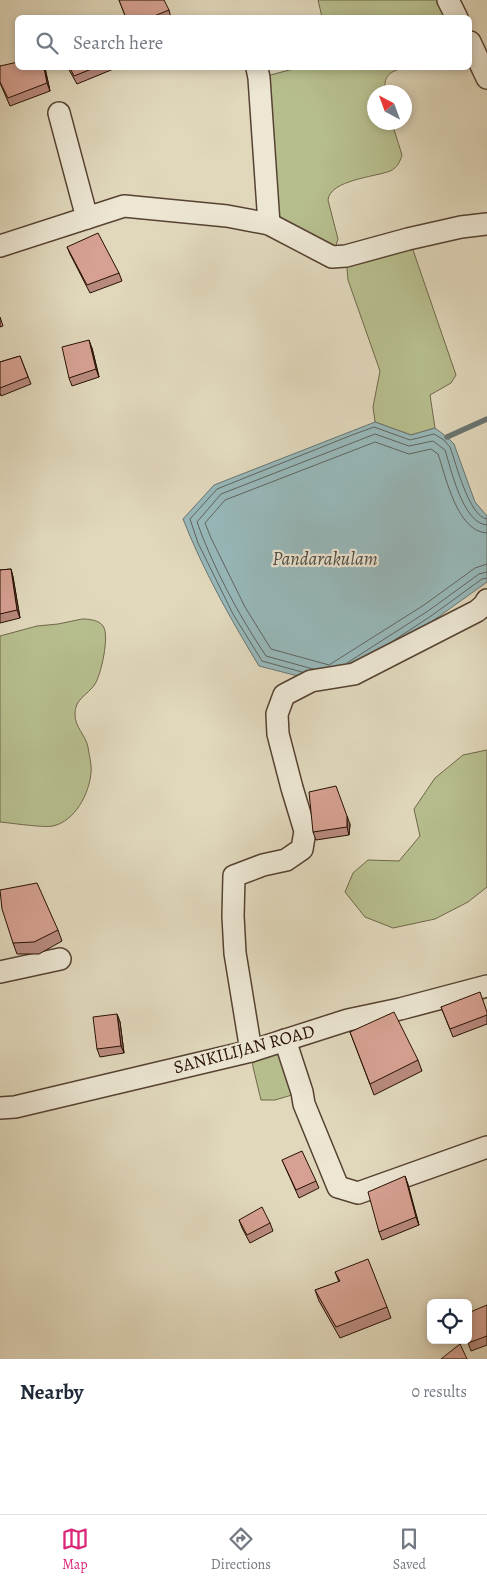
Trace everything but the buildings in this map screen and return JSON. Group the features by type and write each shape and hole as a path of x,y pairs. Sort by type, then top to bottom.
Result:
{"street":[{"path":"448,0 456,15"},
{"path":"472,46 487,78"},
{"path":"257,70 269,224"},
{"path":"59,113 87,218"},
{"path":"0,246 124,206 227,216 269,224 332,257 346,256 461,227 487,224"},
{"path":"251,1051 235,953 233,916 234,876 263,865 286,860 302,849 306,831 292,788 278,734 277,714 284,695 311,681 354,674 477,611 487,600"},
{"path":"0,972 60,960"},
{"name":"SANKILIJAN ROAD","path":"0,1108 15,1107 251,1051 348,1020 400,1009 487,986"},
{"path":"285,1040 304,1104 338,1187 358,1193 487,1147"}],"green space":[{"path":"318,0 448,0 456,15 322,15"},
{"path":"289,70 398,70 388,76 385,85 367,85 367,130 394,130 402,155 401,158 390,171 354,180 336,188 331,193 328,200 338,239 332,257 269,224 259,78"},
{"path":"412,247 456,375 451,383 430,395 435,428 411,435 375,422 373,407 380,371 348,280 346,256"},
{"path":"82,619 99,622 103,626 106,638 102,664 95,684 79,701 75,710 75,719 87,743 91,767 90,781 84,798 80,806 68,819 53,826 0,822 0,636 37,626"},
{"path":"487,750 487,887 468,902 435,919 393,928 365,917 345,892 353,873 368,860 399,861 420,836 414,809 435,778 463,755"},
{"path":"285,1040 302,1092 275,1100 261,1100 251,1051"}],"water":[{"name":"Pandarakulam","path":"375,422 411,435 435,428 454,444 475,502 487,516 487,582 434,620 333,685 259,666 218,594 199,557 183,519 214,485"}],"waterway":[{"path":"447,437 487,419"}]}
